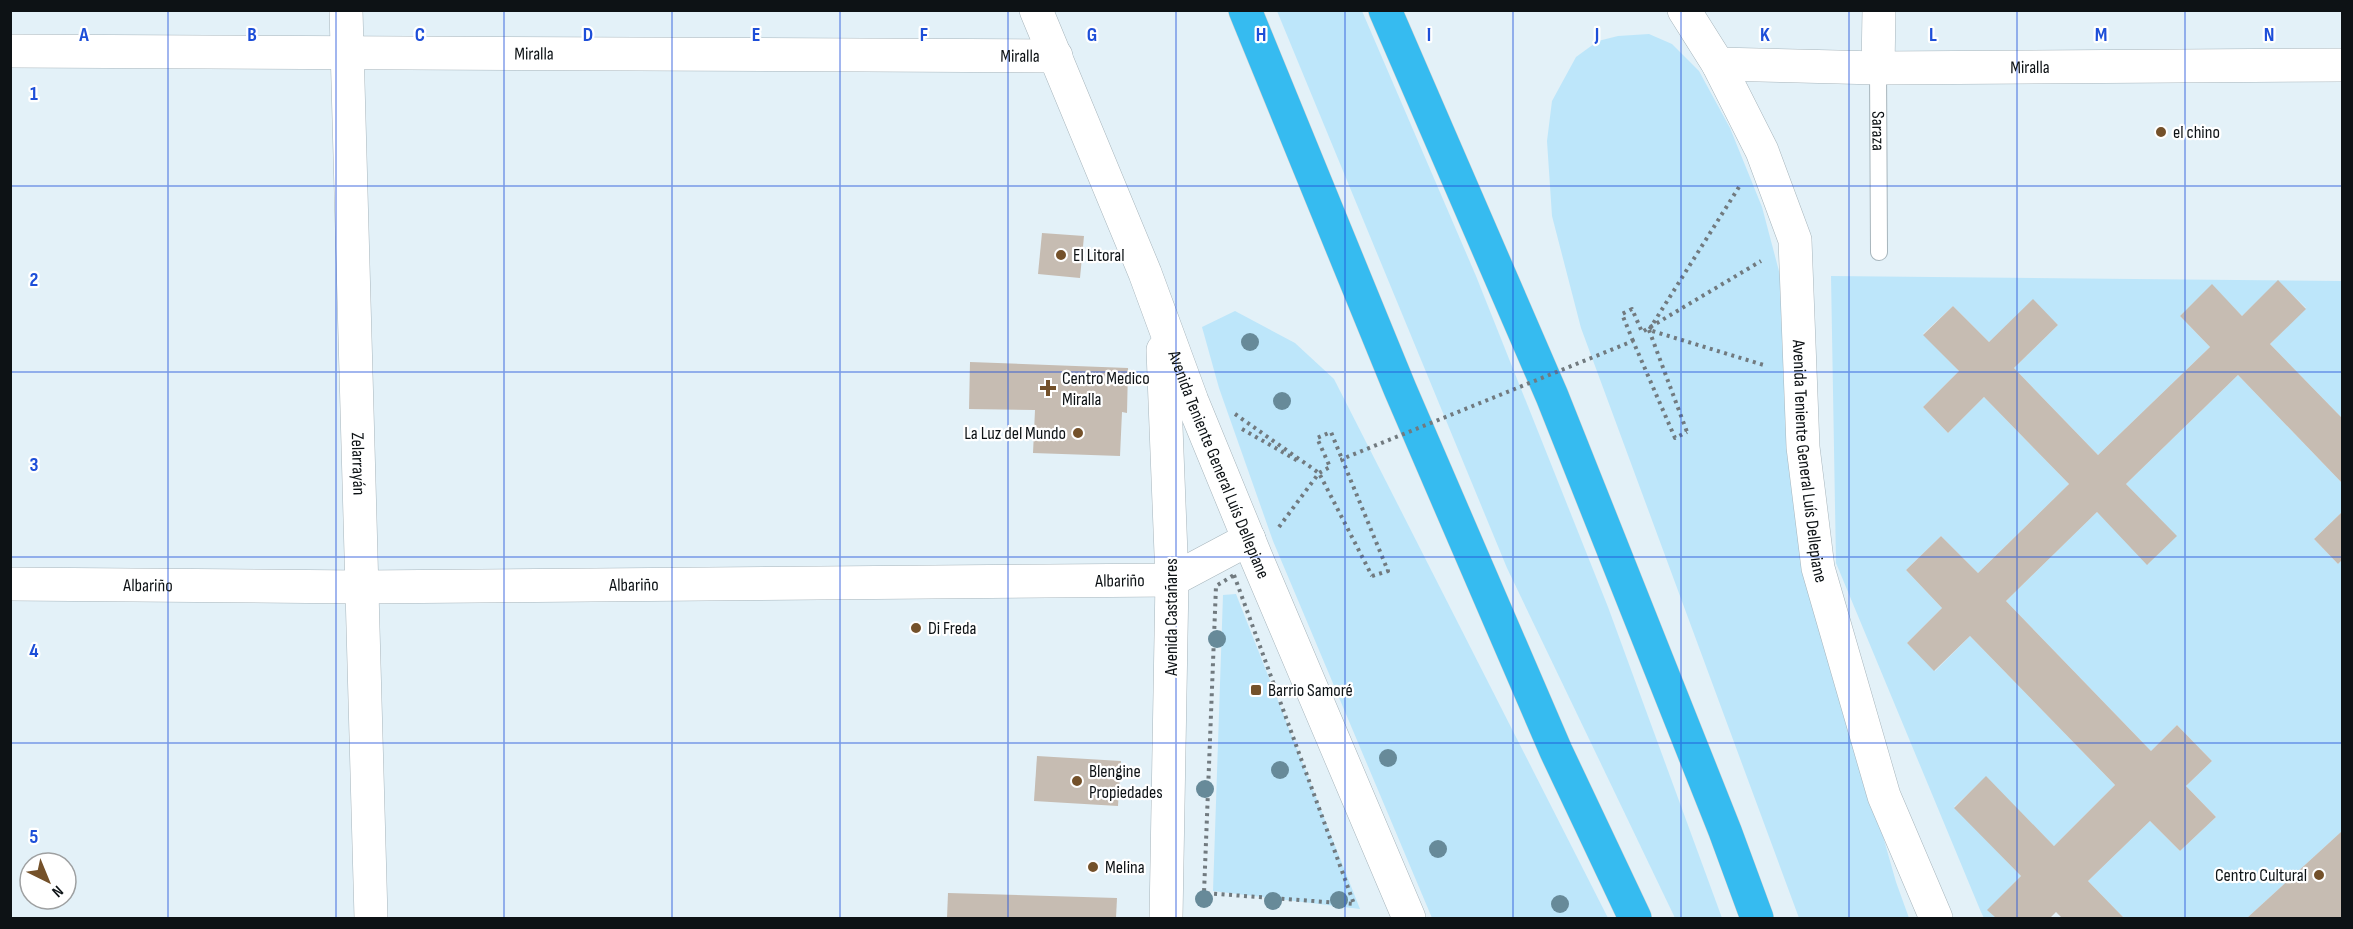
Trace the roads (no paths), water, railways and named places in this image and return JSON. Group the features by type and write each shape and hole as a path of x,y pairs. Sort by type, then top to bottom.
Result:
{"highway":[{"path":"1245,10 1400,389 1556,751 1635,918"},
{"path":"1385,10 1552,396 1721,821 1757,918"}],"street":[{"name":"Zelarrayán","path":"346,10 371,918"},
{"name":"Avenida Teniente General Luís Dellepiane","path":"1036,10 1162,315 1192,401 1252,548 1409,918"},
{"name":"Avenida Teniente General Luís Dellepiane","path":"1684,10 1718,64 1762,151 1795,240 1803,447 1818,568 1884,796 1936,918"},
{"name":"Saraza","path":"1878,68 1879,10"},
{"name":"Miralla","path":"10,51 1056,56"},
{"name":"Miralla","path":"1718,64 1878,68 2343,65"},
{"name":"Avenida Castañares","path":"1162,315 1172,580 1166,918"},
{"name":"Albariño","path":"10,584 361,587 1172,580 1252,548"}],"lane":[{"name":"Saraza","path":"1878,68 1879,252"}],"place":[{"name":"el chino","path":"2161,132"},
{"name":"El Litoral","path":"1061,255"},
{"name":"Centro Medico Miralla","path":"1048,388"},
{"name":"La Luz del Mundo","path":"1078,433"},
{"name":"Di Freda","path":"916,628"},
{"name":"Barrio Samoré","path":"1256,690"},
{"name":"Blengine Propiedades","path":"1077,781"},
{"name":"Melina","path":"1093,867"},
{"name":"Centro Cultural","path":"2319,875"}]}
